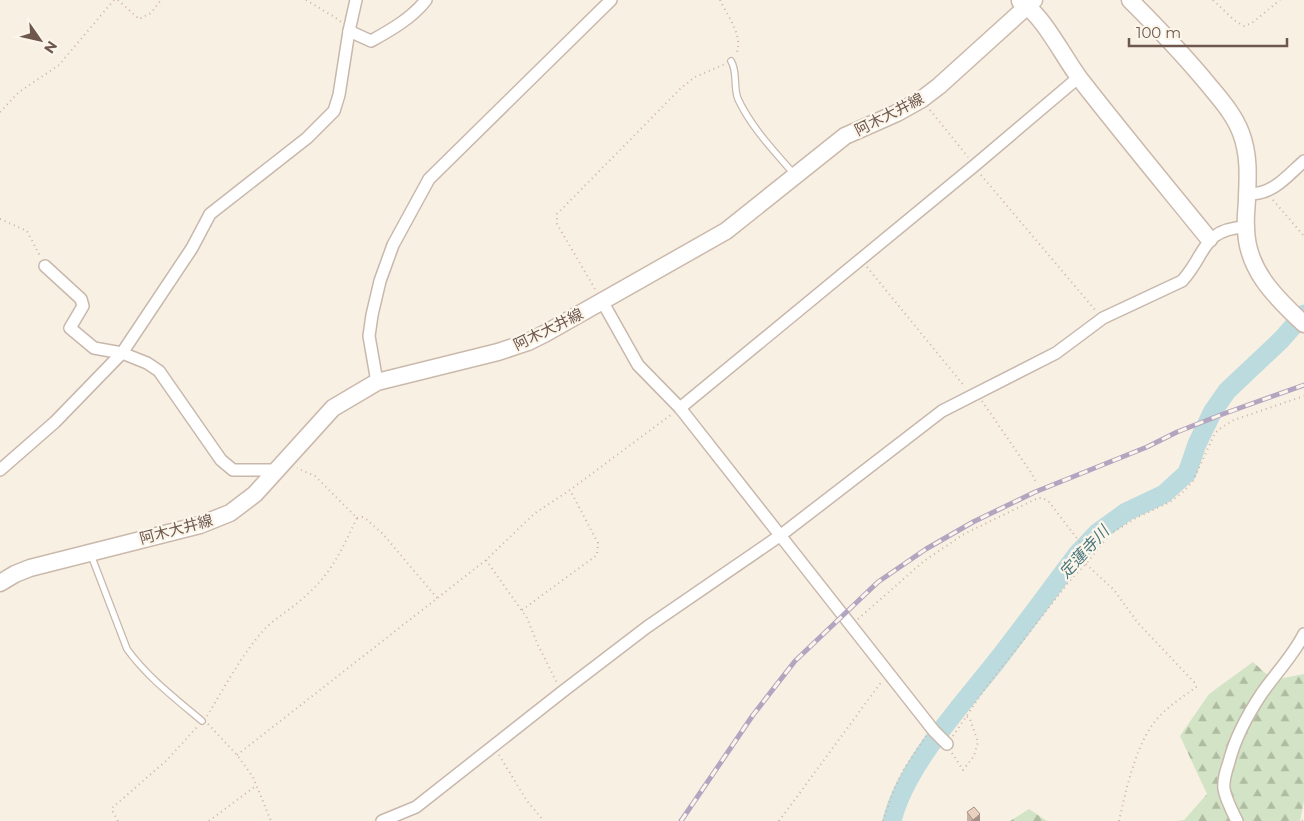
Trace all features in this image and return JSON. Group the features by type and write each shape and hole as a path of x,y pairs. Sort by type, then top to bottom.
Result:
{"main road":[{"path":"1130,0 1192,65 1235,120 1245,144 1247,156 1246,227 1250,254 1269,289 1304,324"},
{"name":"阿木大井線","path":"0,583 30,568 200,525 230,513 255,494 333,408 377,382 510,348 546,333 726,231 845,136 922,99 939,86 1027,2"},
{"path":"1027,2 1078,77 1209,239"}],"street":[{"path":"0,470 55,422 122,353 192,248 210,214 307,138 334,111 339,95 356,0"},
{"path":"349,31 371,41 395,28 422,6 426,0"},
{"path":"377,382 369,336 380,281 393,245 429,179 611,0"},
{"path":"680,408 861,260 1078,77"},
{"path":"1247,194 1270,191 1304,161"},
{"path":"382,821 416,807 647,627 781,535 942,411 1056,352 1102,319 1182,281 1189,274 1209,239 1232,228 1246,227"},
{"path":"45,266 81,299 83,306 70,328 94,348 122,353 147,363 159,371 220,460 233,470 280,466"},
{"path":"602,301 638,365 680,408 781,535 850,626 933,729 948,744"},
{"path":"1236,821 1224,787 1231,754 1239,733 1262,694 1294,651 1304,634"}],"lane":[{"path":"732,61 735,70 735,89 741,105 762,137 795,175"},
{"path":"90,553 127,649 133,659 173,697 202,721"}],"path":[{"path":"0,112 19,92 59,65 114,0"},
{"path":"118,0 139,19 151,12 161,0"},
{"path":"306,0 336,18 349,31"},
{"path":"602,301 557,224 557,214 681,88 695,77 732,61 737,52 738,35 720,0"},
{"path":"1213,0 1234,20 1244,26 1252,23 1280,0"},
{"path":"922,99 974,166 1102,319"},
{"path":"1266,192 1304,236"},
{"path":"0,219 27,231 45,266"},
{"path":"861,260 974,394 1032,474 1037,484"},
{"path":"966,716 970,719 978,742 974,756 963,770 950,751 948,744 966,716 984,690 1072,578 1110,534 1138,516 1170,502 1182,493 1193,481 1215,433 1222,426 1234,420 1304,396"},
{"path":"237,755 486,560 535,513 570,490 680,408"},
{"path":"280,466 315,476 357,518"},
{"path":"522,610 598,556 598,543 570,490"},
{"path":"850,626 924,561 964,534 1038,498 1043,498 1049,502 1079,541 1093,554"},
{"path":"357,518 362,517 366,519 383,534 437,598"},
{"path":"272,821 253,776 237,755 204,720 247,651 262,632 271,622 303,599 328,574 357,518"},
{"path":"486,560 528,618 537,643 554,678 563,691"},
{"path":"1086,564 1114,590 1138,623 1194,682 1196,687 1177,700 1156,720 1146,737 1135,765 1119,821"},
{"path":"779,821 888,673"},
{"path":"118,821 112,808 167,760 202,721"},
{"path":"883,821 894,789 904,769 933,729"},
{"path":"493,746 527,800 544,821"},
{"path":"209,821 257,785"}],"green space":[{"path":"1253,662 1273,680 1304,674 1304,801 1300,821 1177,821 1184,820 1207,794 1180,736 1209,694"},
{"path":"1029,809 1047,821 1010,821"}],"building":[{"path":"974,807 980,814 973,820 967,812"}],"waterway":[{"name":"定蓮寺川","path":"892,821 909,780 935,738 1078,553 1097,533 1126,512 1164,494 1187,473 1197,444 1213,411 1227,391 1281,340 1304,314"}],"railway":[{"path":"681,821 753,715 795,661 878,582 926,549 973,522 1035,492 1147,447 1177,432 1304,385"}]}
